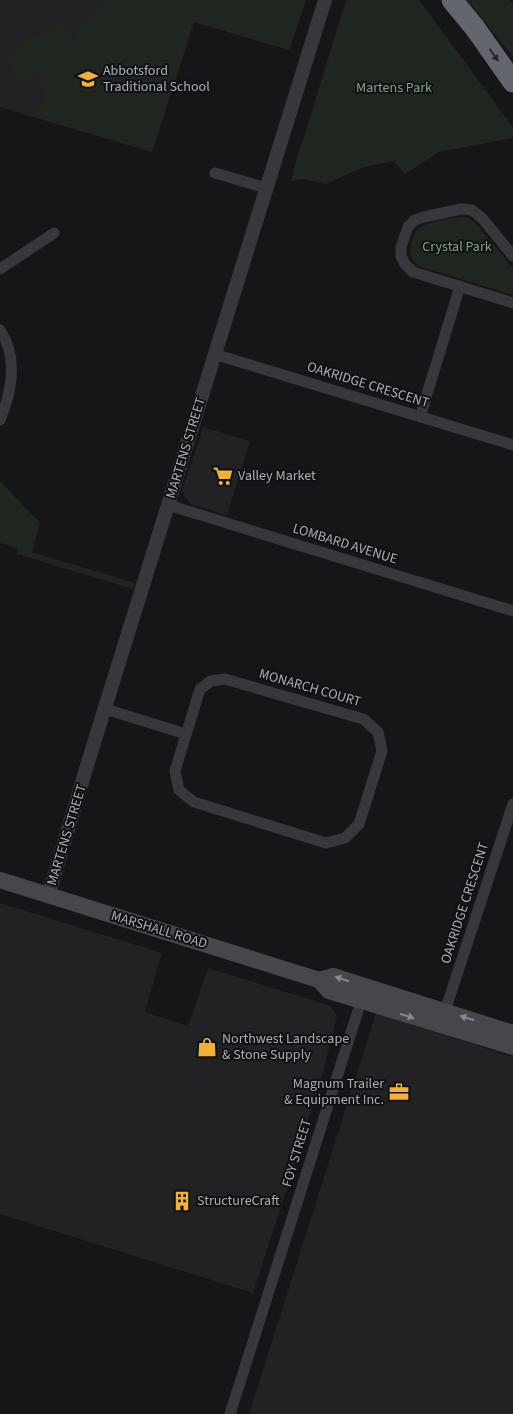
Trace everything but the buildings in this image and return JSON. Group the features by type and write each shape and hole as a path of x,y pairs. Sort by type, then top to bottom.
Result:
{"highway":[{"path":"452,0 475,28 513,82"}],"main road":[{"name":"MARSHALL ROAD","path":"0,880 319,980 333,976 363,994 513,1047"},
{"name":"MARSHALL ROAD","path":"363,994 445,1012 513,1033"}],"street":[{"name":"MARTENS STREET","path":"48,896 325,0"},
{"path":"215,173 266,188"},
{"path":"513,256 482,218 472,210 461,209 416,220 408,227 401,247 401,256 405,264 413,272 513,303"},
{"path":"0,269 54,234"},
{"path":"420,417 460,286"},
{"path":"0,330 10,356 12,381 0,420"},
{"name":"OAKRIDGE CRESCENT","path":"214,354 513,445"},
{"name":"LOMBARD AVENUE","path":"168,506 513,610"},
{"name":"MONARCH COURT","path":"225,679 363,719 378,732 382,752 359,824 345,838 326,843 194,802 179,790 175,771 186,734 200,689 211,681 225,679"},
{"path":"105,709 186,734"},
{"name":"OAKRIDGE CRESCENT","path":"445,1012 513,804"},
{"name":"FOY STREET","path":"230,1414 363,994"}],"shaded area":[{"name":"Abbotsford Traditional School","path":"0,0 306,0 289,50 194,22 152,152 0,107"},
{"path":"203,427 250,441 227,515 190,504 182,491"},
{"path":"0,903 162,953 145,1012 188,1026 208,968 331,1006 337,1016 324,1068 253,1293 0,1214"},
{"path":"376,1013 513,1057 513,1414 249,1414"}],"green space":[{"name":"Abbotsford Traditional School","path":"105,0 306,0 289,50 194,22 152,152 27,115 43,103 44,96 39,69 76,42 74,29 99,8"},
{"name":"Martens Park","path":"346,0 419,0 513,127 513,138 439,152 405,174 394,161 364,167 326,184 304,179 291,181"},
{"path":"467,0 510,0 513,4 513,57"},
{"path":"62,20 72,32 73,42 21,83 10,69 13,67 7,60 11,57 9,54 31,36 33,38 37,35 39,37"},
{"name":"Crystal Park","path":"462,217 470,218 477,225 513,268 513,295 418,266 412,259 410,249 413,236 419,228 433,222"},
{"path":"0,481 40,523 32,552 135,583 133,589 17,554 18,549 0,543"}],"place":[{"name":"Abbotsford Traditional School","path":"88,79"},
{"name":"Valley Market","path":"223,476"},
{"name":"Northwest Landscape & Stone Supply","path":"207,1047"},
{"name":"Magnum Trailer & Equipment Inc.","path":"399,1092"},
{"name":"StructureCraft","path":"182,1201"}]}
